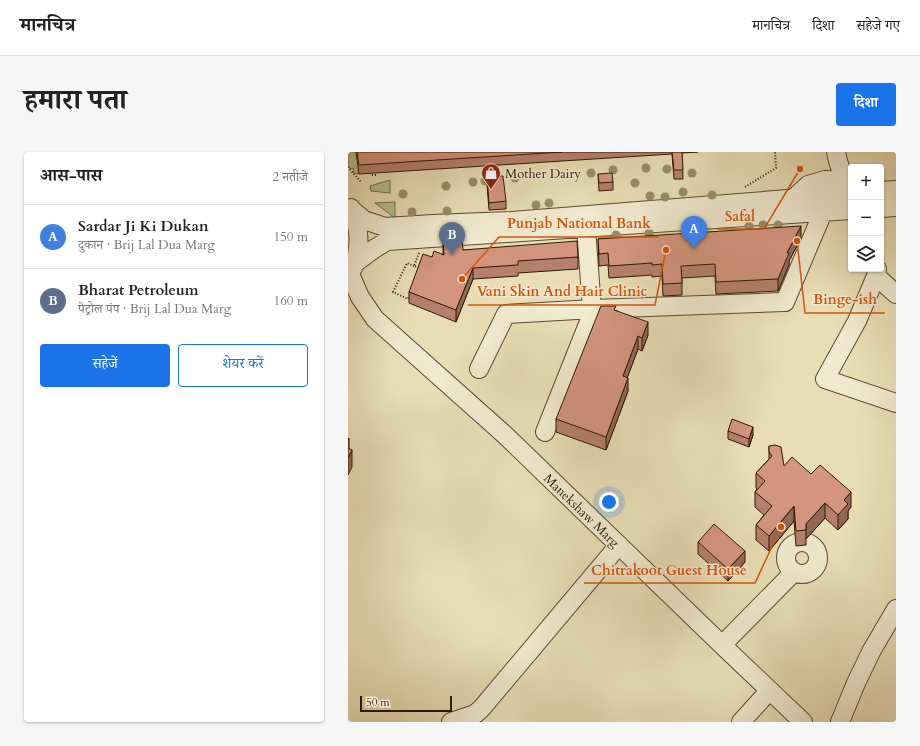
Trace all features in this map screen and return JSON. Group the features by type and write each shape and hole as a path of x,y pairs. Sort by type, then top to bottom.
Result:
{"street":[{"path":"836,152 844,176 848,183"},
{"path":"351,271 386,234 441,224 512,221 794,198 848,186"},
{"path":"884,192 896,190"},
{"path":"350,207 364,220 386,234 428,238 848,210"},
{"path":"350,207 358,227 358,245 351,271"},
{"path":"884,208 896,207"},
{"path":"479,369 506,314 593,309 784,302 824,212"},
{"path":"546,432 593,309 586,228"},
{"name":"Manekshaw Marg","path":"351,271 360,297 375,319"},
{"path":"896,294 876,273 858,321 825,379 896,403"},
{"name":"Manekshaw Marg","path":"348,305 351,305 375,319 505,435 803,722"},
{"path":"451,722 475,714 481,709 620,546"},
{"path":"722,645 794,572"},
{"path":"840,722 856,683 872,650 896,609"},
{"path":"742,722 770,691"}],"path":[{"path":"743,189 776,168 775,152"},
{"path":"348,167 361,182"},
{"path":"372,175 378,175"},
{"path":"414,266 428,238"},
{"path":"410,293 408,300 393,292 407,263 420,268 418,275"}],"green space":[{"path":"348,152 356,152 359,158 358,174 353,173 354,169 349,168 348,166"},
{"path":"390,180 390,193 371,191 370,186"},
{"path":"395,202 395,218 375,203"}],"building":[{"path":"357,152 562,152 359,165"},
{"path":"672,152 682,152 683,170 674,170"},
{"path":"612,173 613,182 599,183 598,174"},
{"path":"503,176 506,201 489,203 487,177"},
{"path":"801,226 787,253 789,253 778,279 716,282 715,264 681,266 682,283 663,284 662,264 652,265 652,263 609,266 608,253 599,254 598,239"},
{"path":"462,239 463,250 577,241 578,257 518,261 518,265 473,268 456,310 409,292 423,254 432,257 434,251 444,255 443,240"},
{"path":"601,306 616,306 614,310 648,322 642,338 638,336 623,376 628,378 606,437 556,419"},
{"path":"732,419 753,427 749,439 728,431"},
{"path":"775,445 781,447 784,466 792,457 811,474 820,465 851,492 844,500 848,504 838,515 825,503 806,524 806,530 796,531 794,506 769,536 756,525 772,506 755,492 765,481 756,473 772,456 769,452 769,446"},
{"path":"348,448 352,450 348,458"},
{"path":"714,524 745,551 728,569 698,542"}],"place":[{"name":"Safal","path":"800,169"},
{"name":"Mother Dairy","path":"491,190"},
{"name":"Binge-ish","path":"797,241"},
{"name":"Sardar Ji Ki Dukan","path":"694,249"},
{"name":"Vani Skin And Hair Clinic","path":"666,250"},
{"name":"Bharat Petroleum","path":"452,255"},
{"name":"Punjab National Bank","path":"462,279"},
{"name":"Chitrakoot Guest House","path":"781,527"}]}
